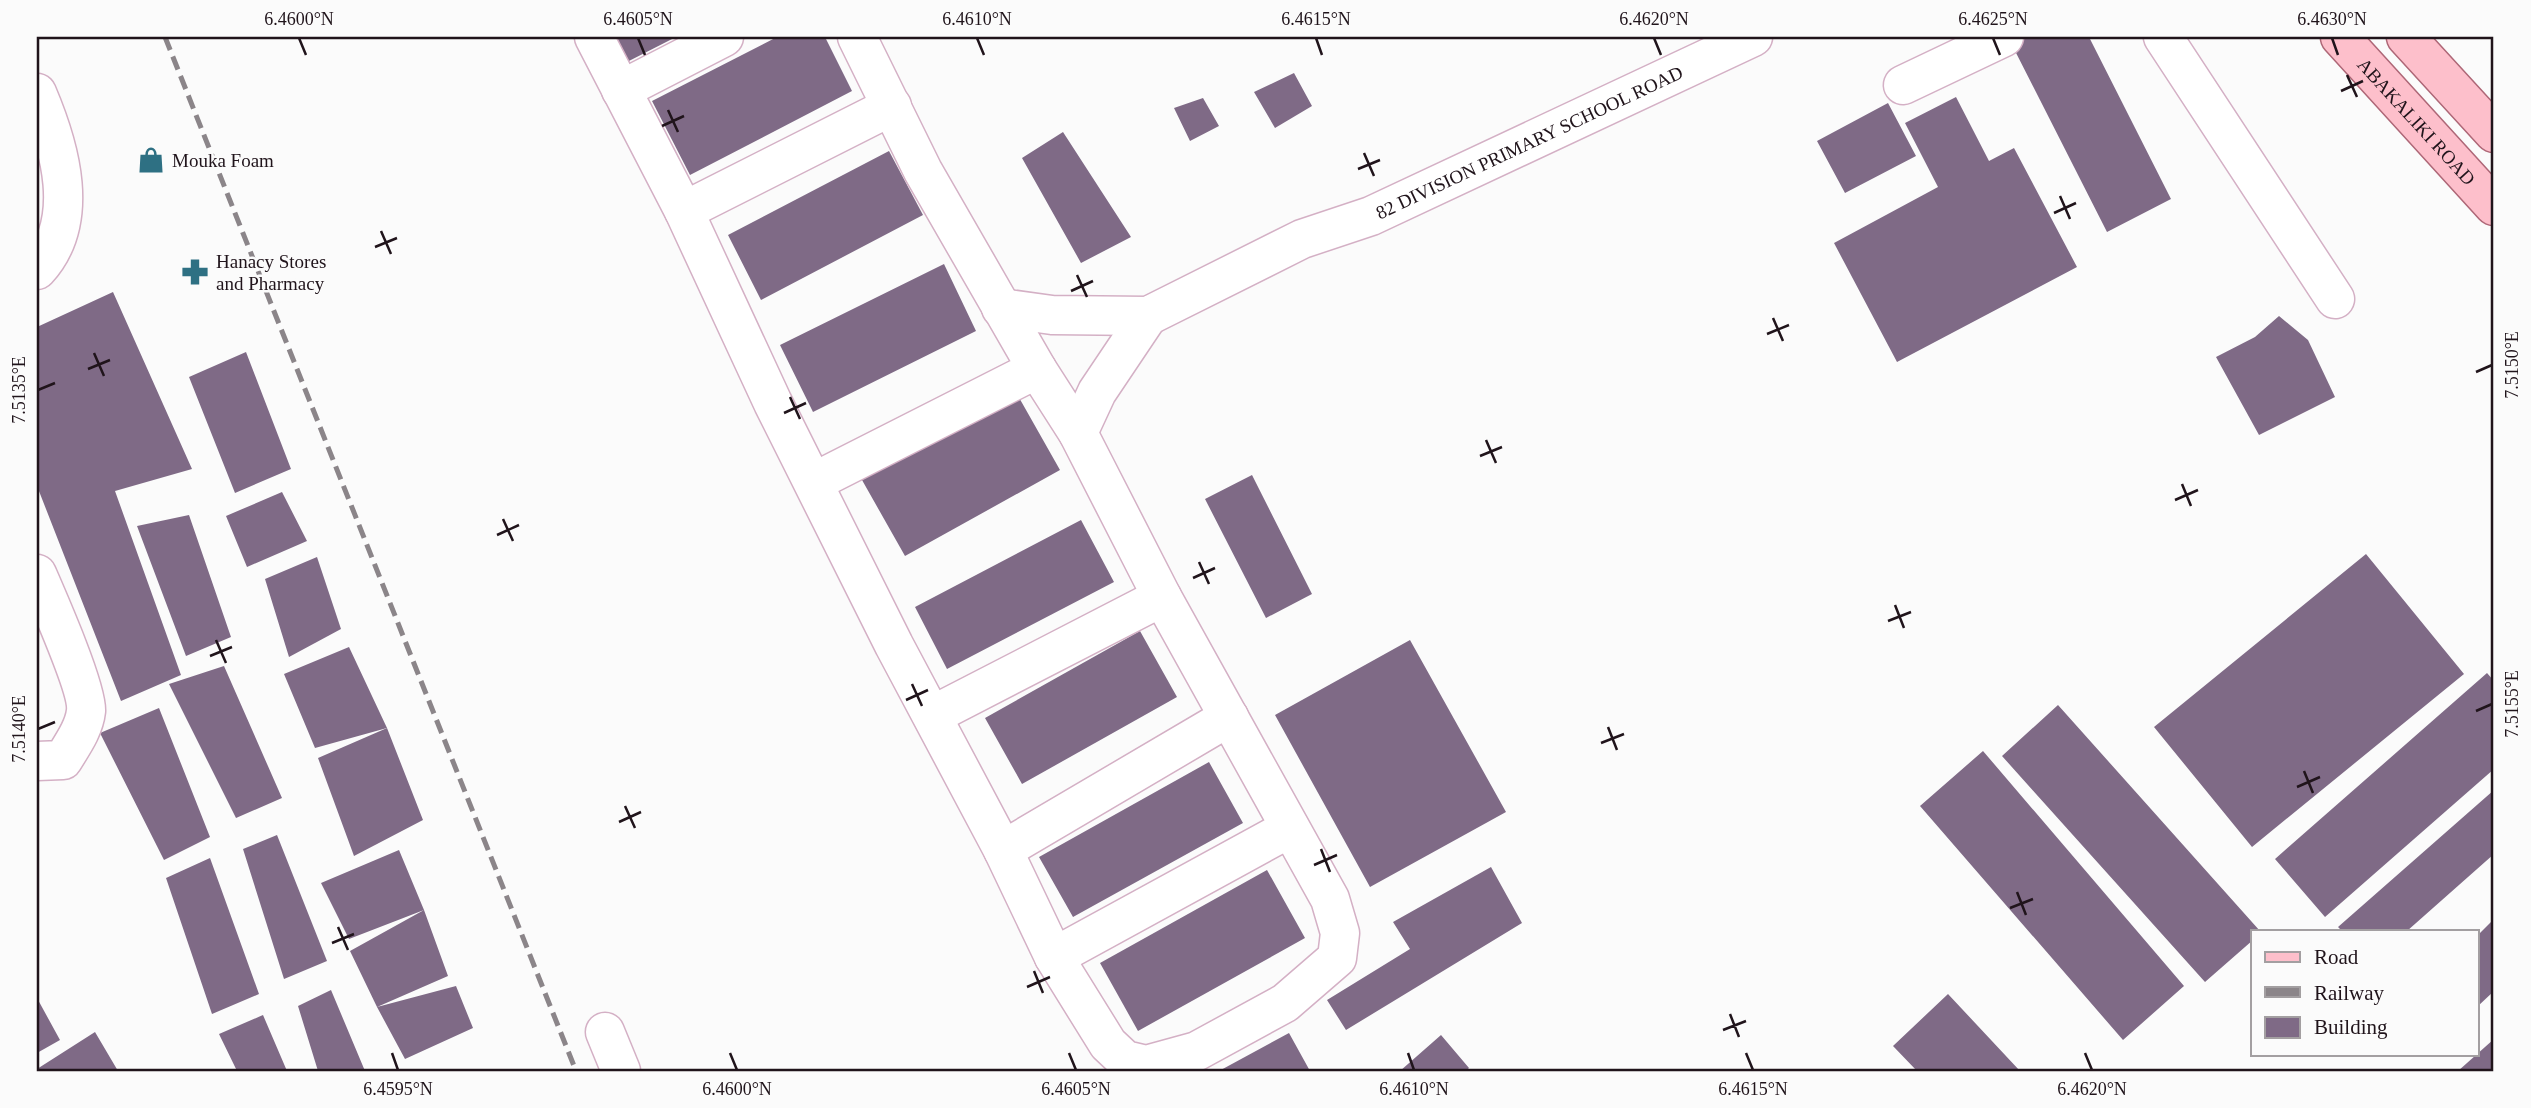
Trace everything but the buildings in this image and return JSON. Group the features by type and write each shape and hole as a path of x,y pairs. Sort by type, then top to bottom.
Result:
{"main road":[{"name":"ABAKALIKI ROAD","path":"2340,37 2494,206"},
{"path":"2406,37 2494,133"}],"street":[{"path":"594,37 684,211 894,645 1003,850 1054,957 1108,1044 1125,1060 1146,1065 1197,1051 1285,1003 1337,958 1340,933 1330,899 1161,597 1078,433 1037,369 923,171 857,37"},
{"path":"621,90 724,37"},
{"name":"82 DIVISION PRIMARY SCHOOL ROAD","path":"1148,316 1302,240 1371,216 1753,37"},
{"path":"1903,85 2004,37"},
{"path":"2163,37 2335,299"},
{"path":"37,93 50,124 63,175 64,214 45,261 37,270"},
{"path":"684,211 892,106"},
{"path":"1001,308 1052,315 1148,316"},
{"path":"1078,433 1097,392 1148,316"},
{"path":"814,482 1037,369"},
{"path":"37,573 62,632 86,709 77,738 63,760 37,761"},
{"path":"933,715 1161,597"},
{"path":"1003,850 1229,717"},
{"path":"1054,957 1290,828"},
{"path":"605,1032 621,1071"}],"railway":[{"path":"165,37 576,1071"}],"place":[{"name":"Mouka Foam","path":"151,160"},
{"name":"Hanacy Stores and Pharmacy","path":"195,272"}]}
